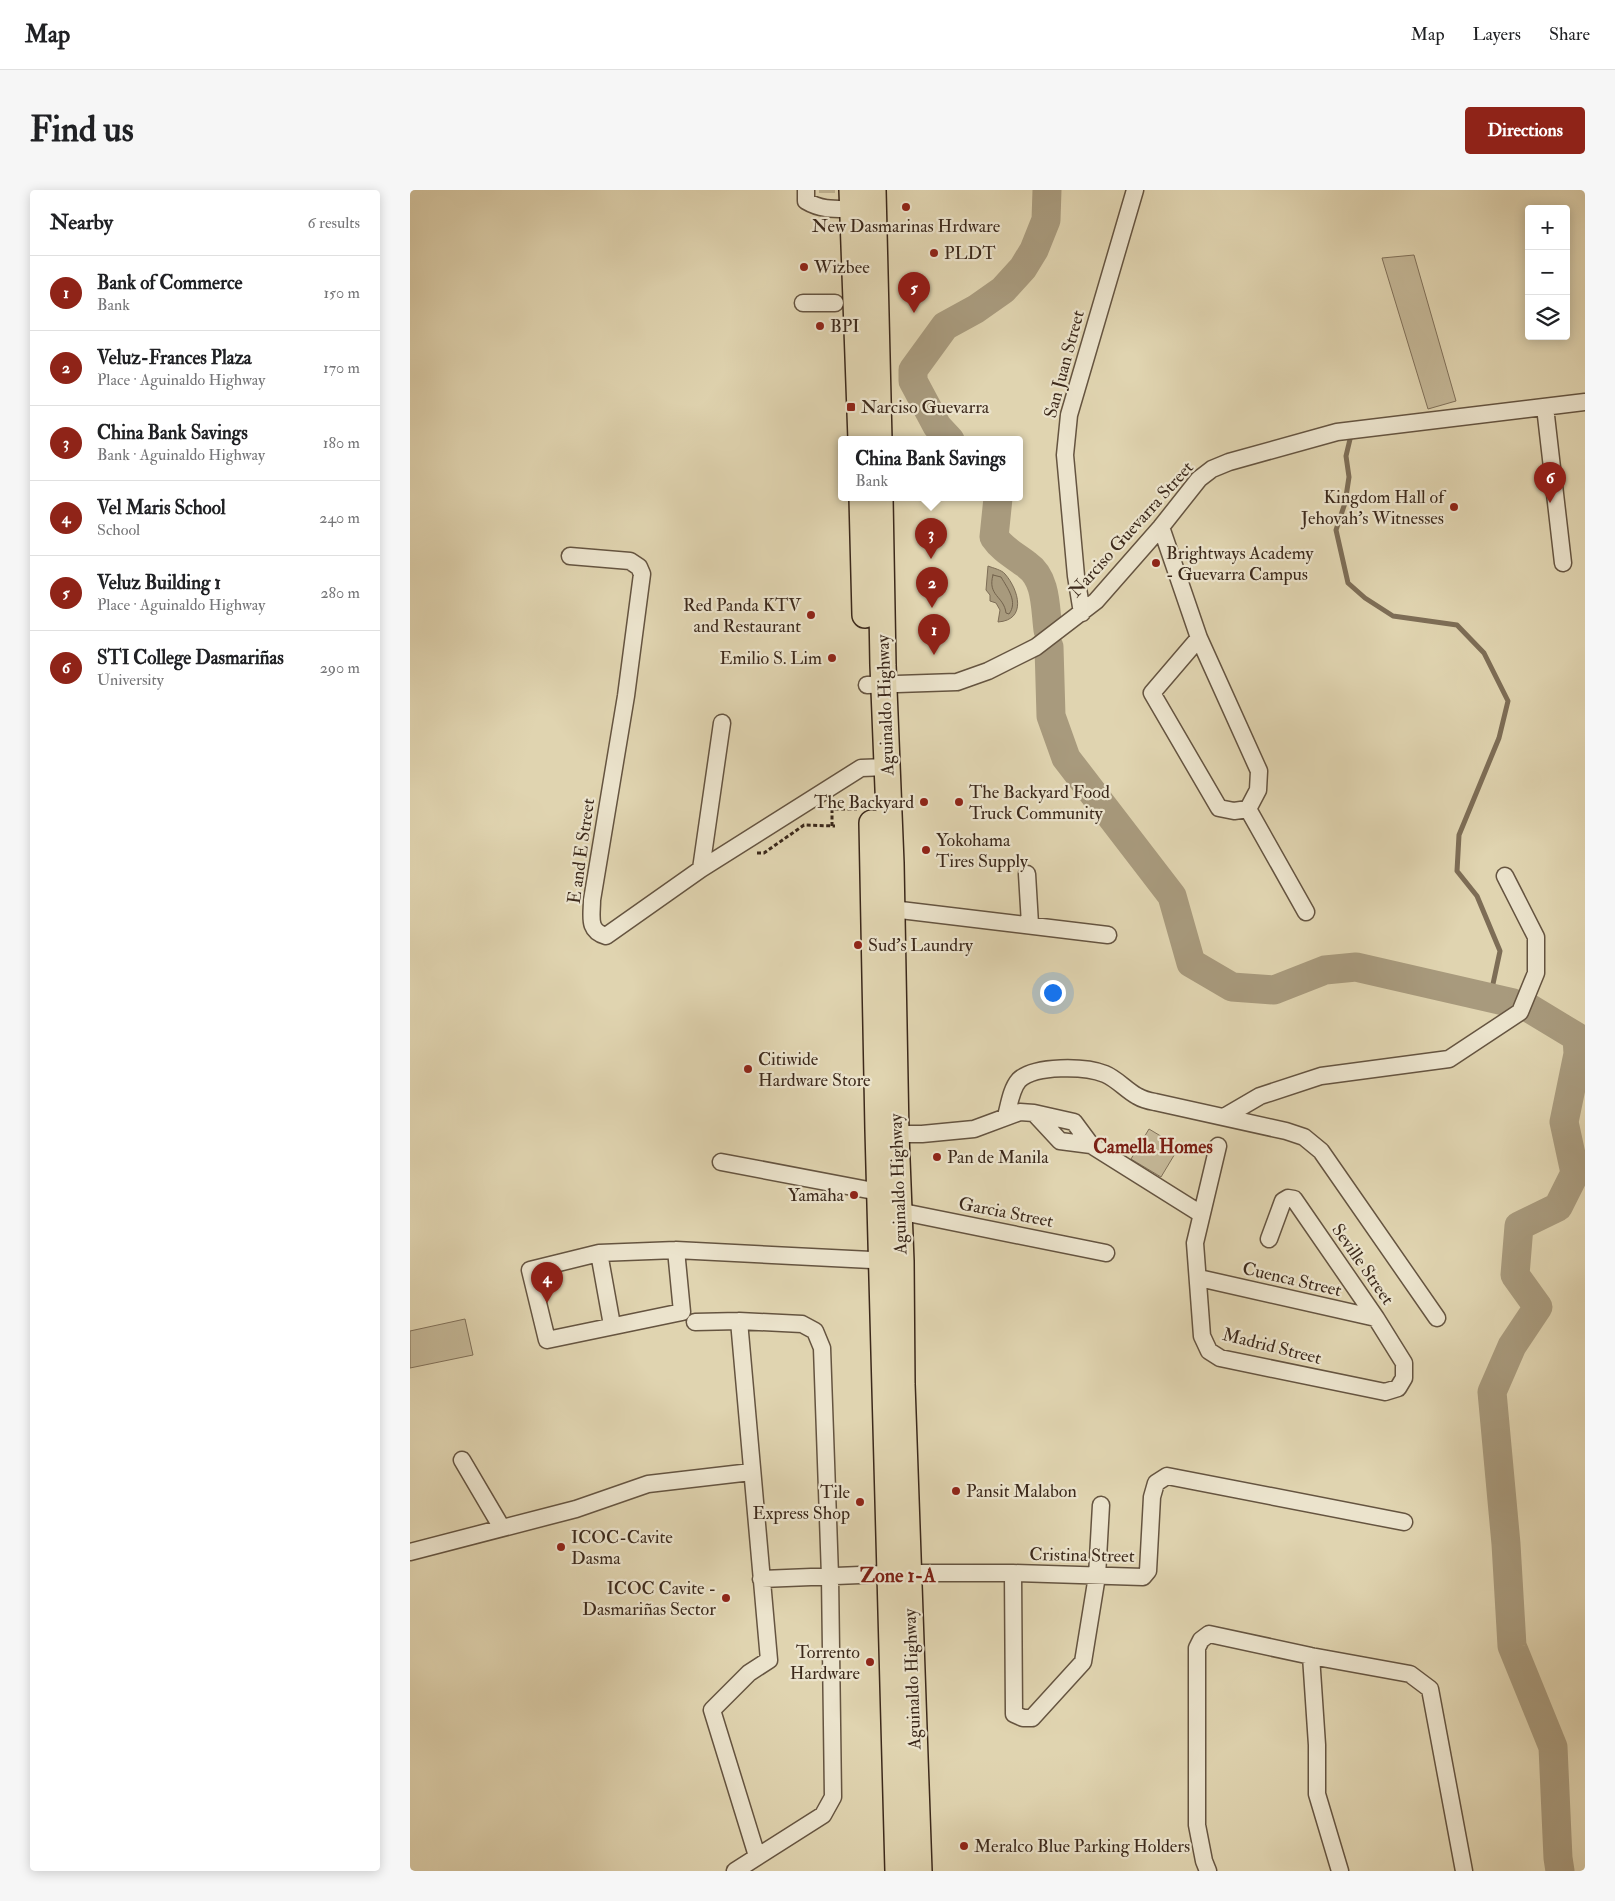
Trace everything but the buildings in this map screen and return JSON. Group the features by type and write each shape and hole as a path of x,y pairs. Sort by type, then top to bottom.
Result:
{"highway":[{"path":"860,436 863,199"},
{"path":"863,199 879,436"},
{"name":"Aguinaldo Highway","path":"862,501 876,685 887,1132 898,1211 891,1261"},
{"name":"Aguinaldo Highway","path":"876,685 880,501"},
{"name":"Aguinaldo Highway","path":"879,768 892,909 884,982"},
{"name":"Aguinaldo Highway","path":"887,1132 879,1192 891,1261 899,1573 898,1871"},
{"name":"Aguinaldo Highway","path":"899,1573 919,1871"}],"street":[{"path":"806,190 806,201 816,207 828,209 863,199"},
{"name":"San Juan Street","path":"1082,613 1076,576 1065,455 1068,415 1135,190"},
{"path":"827,193 828,209"},
{"path":"803,303 835,303"},
{"name":"Narciso Guevarra Street","path":"876,685 957,682 975,676 1036,647 1096,601 1161,527 1199,479 1212,469 1229,462 1337,432 1585,402"},
{"path":"1545,407 1562,563"},
{"path":"1161,527 1199,638 1259,771 1258,790 1248,809"},
{"name":"E and E Street","path":"570,556 630,562 639,567 642,574 626,696 592,900 592,927 598,934 606,936 701,869 861,768 879,768"},
{"path":"1199,638 1152,693 1219,808 1234,811 1248,809"},
{"path":"701,869 722,723"},
{"path":"1248,809 1306,912"},
{"path":"1027,874 1030,924"},
{"path":"1224,1117 1260,1096 1321,1076 1449,1059 1520,1012 1536,972 1536,937 1505,876"},
{"path":"892,909 1030,924 1108,935"},
{"path":"1006,1116 1018,1081 1033,1072 1059,1069 1089,1070 1106,1074 1138,1097 1295,1133 1304,1137 1322,1151 1437,1318"},
{"path":"887,1132 930,1133 974,1129 1020,1112 1034,1113 1074,1122 1091,1145 1201,1214"},
{"path":"1034,1113 1060,1142 1091,1145"},
{"name":"Madrid Street","path":"1218,1146 1195,1243 1202,1336 1209,1351 1220,1358 1385,1392"},
{"path":"721,1162 879,1192"},
{"name":"Seville Street","path":"1269,1239 1283,1201 1288,1198 1294,1199 1376,1318 1404,1363 1404,1378 1398,1388 1385,1392"},
{"name":"Garcia Street","path":"898,1211 1106,1253"},
{"path":"676,1250 682,1312 547,1340 530,1270 599,1253 676,1250 891,1261"},
{"path":"599,1253 612,1325"},
{"name":"Cuenca Street","path":"1199,1278 1376,1318"},
{"path":"739,1321 769,1660 749,1673 712,1710 757,1856"},
{"path":"695,1322 739,1321 802,1324 815,1331 822,1348 830,1576 833,1796 823,1815 735,1871"},
{"path":"462,1460 502,1528"},
{"path":"410,1552 576,1509 648,1484 751,1472"},
{"name":"Cristina Street","path":"761,1579 899,1573 1143,1577 1146,1575 1152,1497 1156,1483 1167,1476 1404,1522"},
{"path":"1013,1574 1014,1714 1023,1718 1032,1718 1083,1662 1098,1576 1102,1504"},
{"path":"1208,1871 1196,1825 1197,1648 1201,1640 1209,1634 1311,1656 1410,1674 1430,1689 1464,1871"},
{"path":"1311,1656 1317,1745 1317,1794 1340,1871"}],"path":[{"path":"764,853 804,825 833,826 832,809 863,810"}],"shaded area":[{"path":"1414,255 1456,401 1428,409 1382,258"},
{"path":"1149,1129 1179,1147 1161,1177 1131,1159"},
{"path":"465,1319 473,1355 410,1368 410,1331"}],"water":[{"path":"988,566 1004,573 1017,596 1017,610 1007,620 998,622 1000,610 996,603 990,601 990,595 986,590"}],"waterway":[{"path":"946,436 937,426 913,381 913,370 945,326 976,309 1003,290 1023,268 1034,250 1046,220 1047,190"},
{"path":"1351,435 1346,456 1349,477 1345,503 1336,530 1348,583 1365,598 1393,616 1457,625 1484,653 1508,701 1499,738 1459,835 1457,871 1477,896 1500,951 1490,998"},
{"path":"998,501 994,537 1005,549 1034,571 1044,594 1048,630"},
{"path":"1049,647 1051,716 1066,758 1172,896 1191,963 1232,987 1274,990 1325,970 1356,967 1513,1003"},
{"path":"1529,1008 1577,1037 1578,1054 1564,1122 1575,1173 1558,1207 1519,1226 1515,1275 1538,1307 1512,1346 1492,1392 1506,1544 1512,1646 1553,1747 1560,1871"}],"place":[{"name":"New Dasmarinas Hrdware","path":"906,207"},
{"name":"PLDT","path":"934,253"},
{"name":"Wizbee","path":"804,267"},
{"name":"Veluz Building 1","path":"914,313"},
{"name":"BPI","path":"820,326"},
{"name":"Narciso Guevarra","path":"851,407"},
{"name":"STI College Dasmariñas","path":"1550,503"},
{"name":"Kingdom Hall of Jehovah's Witnesses","path":"1454,507"},
{"name":"China Bank Savings","path":"931,559"},
{"name":"Brightways Academy - Guevarra Campus","path":"1156,563"},
{"name":"Veluz-Frances Plaza","path":"932,608"},
{"name":"Red Panda KTV and Restaurant","path":"811,615"},
{"name":"Bank of Commerce","path":"934,655"},
{"name":"Emilio S. Lim","path":"832,658"},
{"name":"The Backyard","path":"924,802"},
{"name":"The Backyard Food Truck Community","path":"959,802"},
{"name":"Yokohama Tires Supply","path":"926,850"},
{"name":"Sud's Laundry","path":"858,945"},
{"name":"Citiwide Hardware Store","path":"748,1069"},
{"name":"Pan de Manila","path":"937,1157"},
{"name":"Yamaha","path":"854,1195"},
{"name":"Vel Maris School","path":"547,1303"},
{"name":"Pansit Malabon","path":"956,1491"},
{"name":"Tile Express Shop","path":"860,1502"},
{"name":"ICOC-Cavite Dasma","path":"561,1547"},
{"name":"ICOC Cavite - Dasmariñas Sector","path":"726,1598"},
{"name":"Torrento Hardware","path":"870,1662"},
{"name":"Meralco Blue Parking Holders","path":"964,1846"}],"district":[{"name":"Camella Homes","path":"1153,1146"},
{"name":"Zone 1-A","path":"898,1575"}]}
